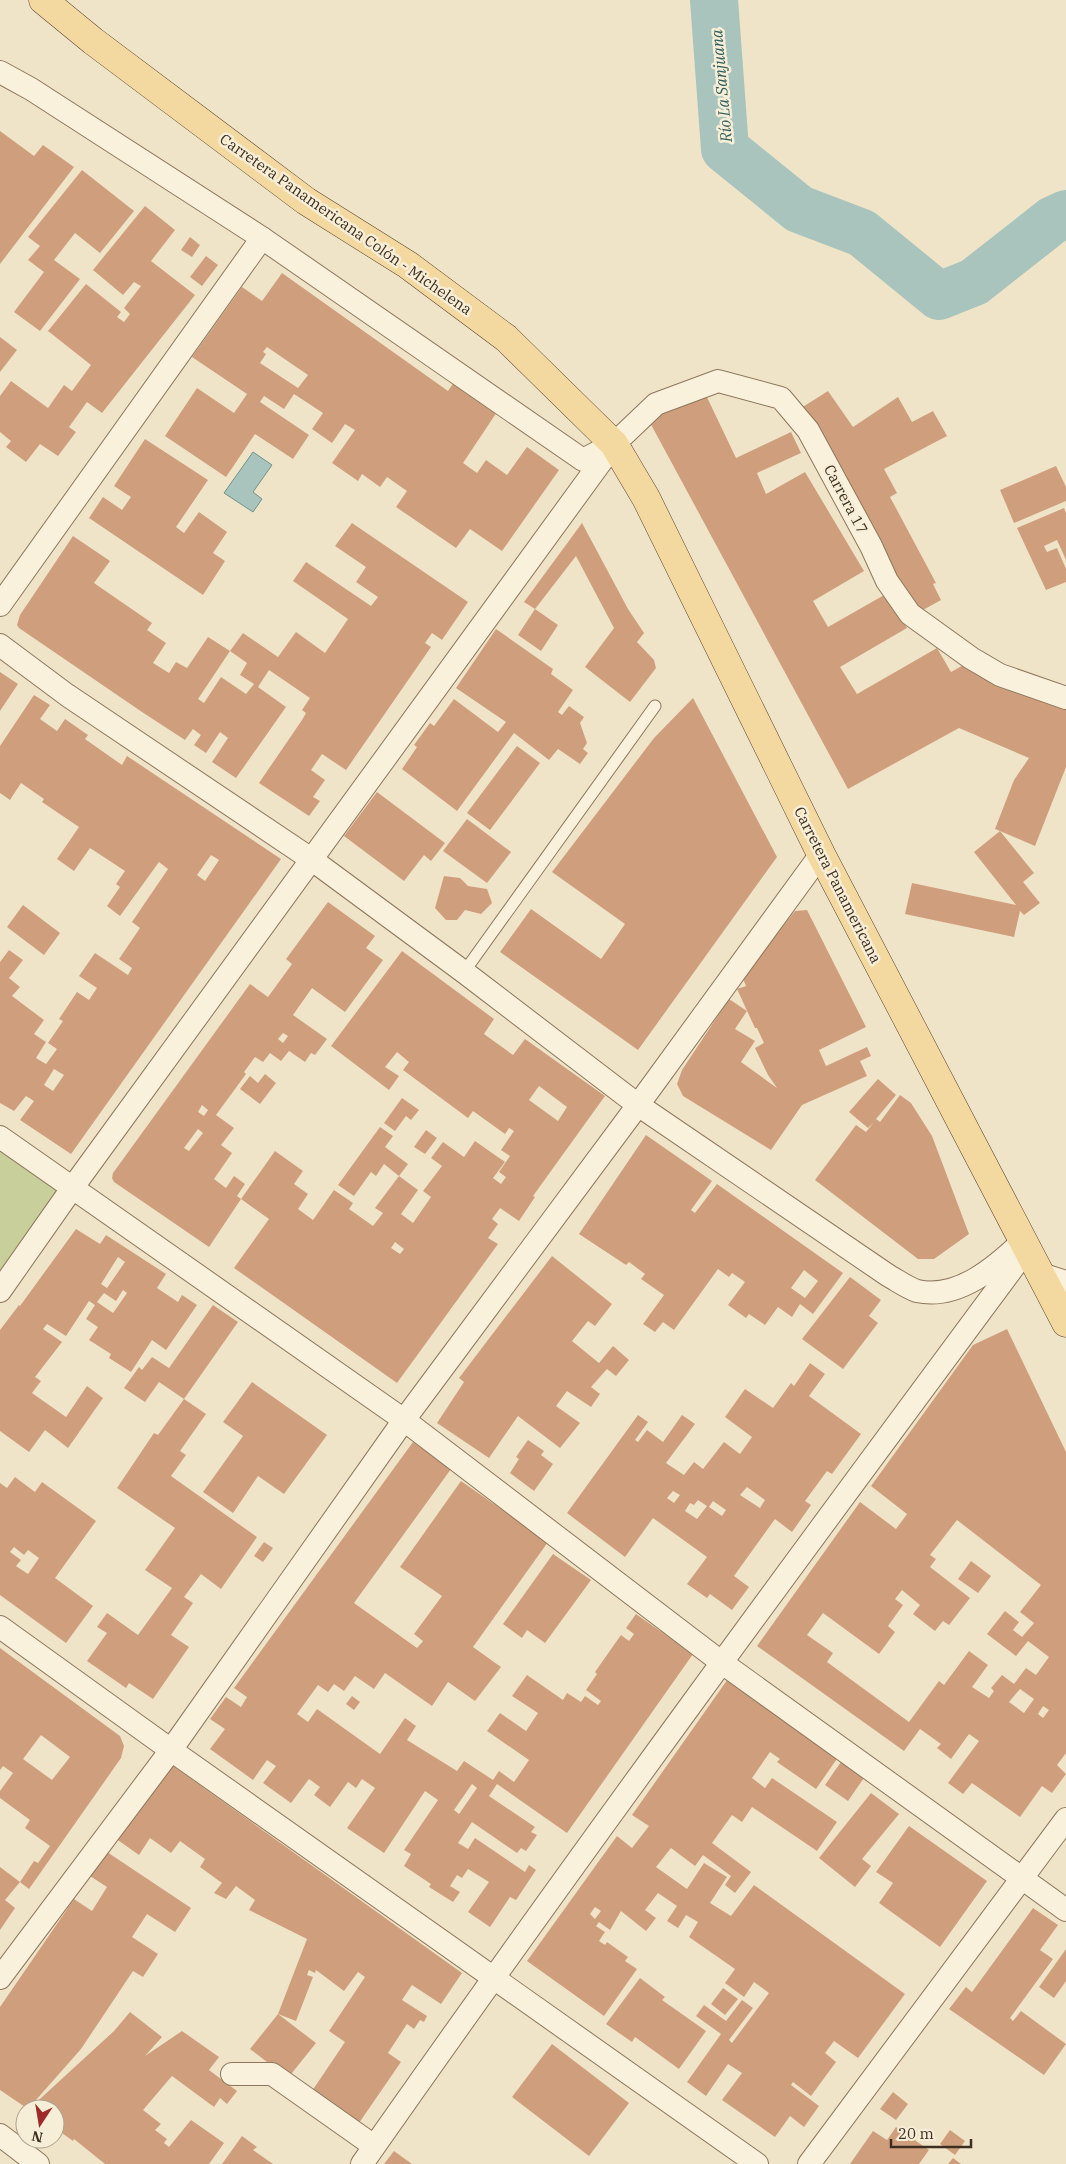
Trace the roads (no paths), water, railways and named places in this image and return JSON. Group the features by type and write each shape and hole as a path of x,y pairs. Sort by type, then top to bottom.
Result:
{"main road":[{"name":"Carretera Panamericana Colón - Michelena","path":"43,0 93,41 306,200 408,265 506,338 614,444"},
{"name":"Carretera Panamericana","path":"614,444 646,498 821,854 1025,1246 1053,1278 1066,1323"}],"street":[{"path":"0,72 31,89 262,238 583,460 614,444"},
{"path":"0,605 262,238"},
{"name":"Carrera 17","path":"614,444 656,404 718,381 781,398 808,430 871,546 887,581 910,614 971,658 1000,675 1066,698"},
{"path":"0,1291 73,1187 614,444"},
{"path":"0,646 68,695 311,860 464,972 638,1105 890,1276 916,1290 938,1293 962,1286 1025,1246"},
{"path":"0,1978 171,1750 404,1420 638,1105 821,854"},
{"path":"0,1137 404,1420 721,1662 1066,1910"},
{"path":"232,2074 272,2074 368,2155 493,1976 1025,1246"},
{"path":"0,1627 757,2164"},
{"path":"810,2164 1066,1820"},
{"path":"0,2135 38,2164"}],"lane":[{"path":"464,972 655,706"}],"water":[{"path":"253,452 272,465 253,492 262,499 253,512 224,493"}],"waterway":[{"name":"Río La Sanjuana","path":"714,0 725,149 799,209 862,233 939,296 974,282 1053,220 1066,214"}]}
